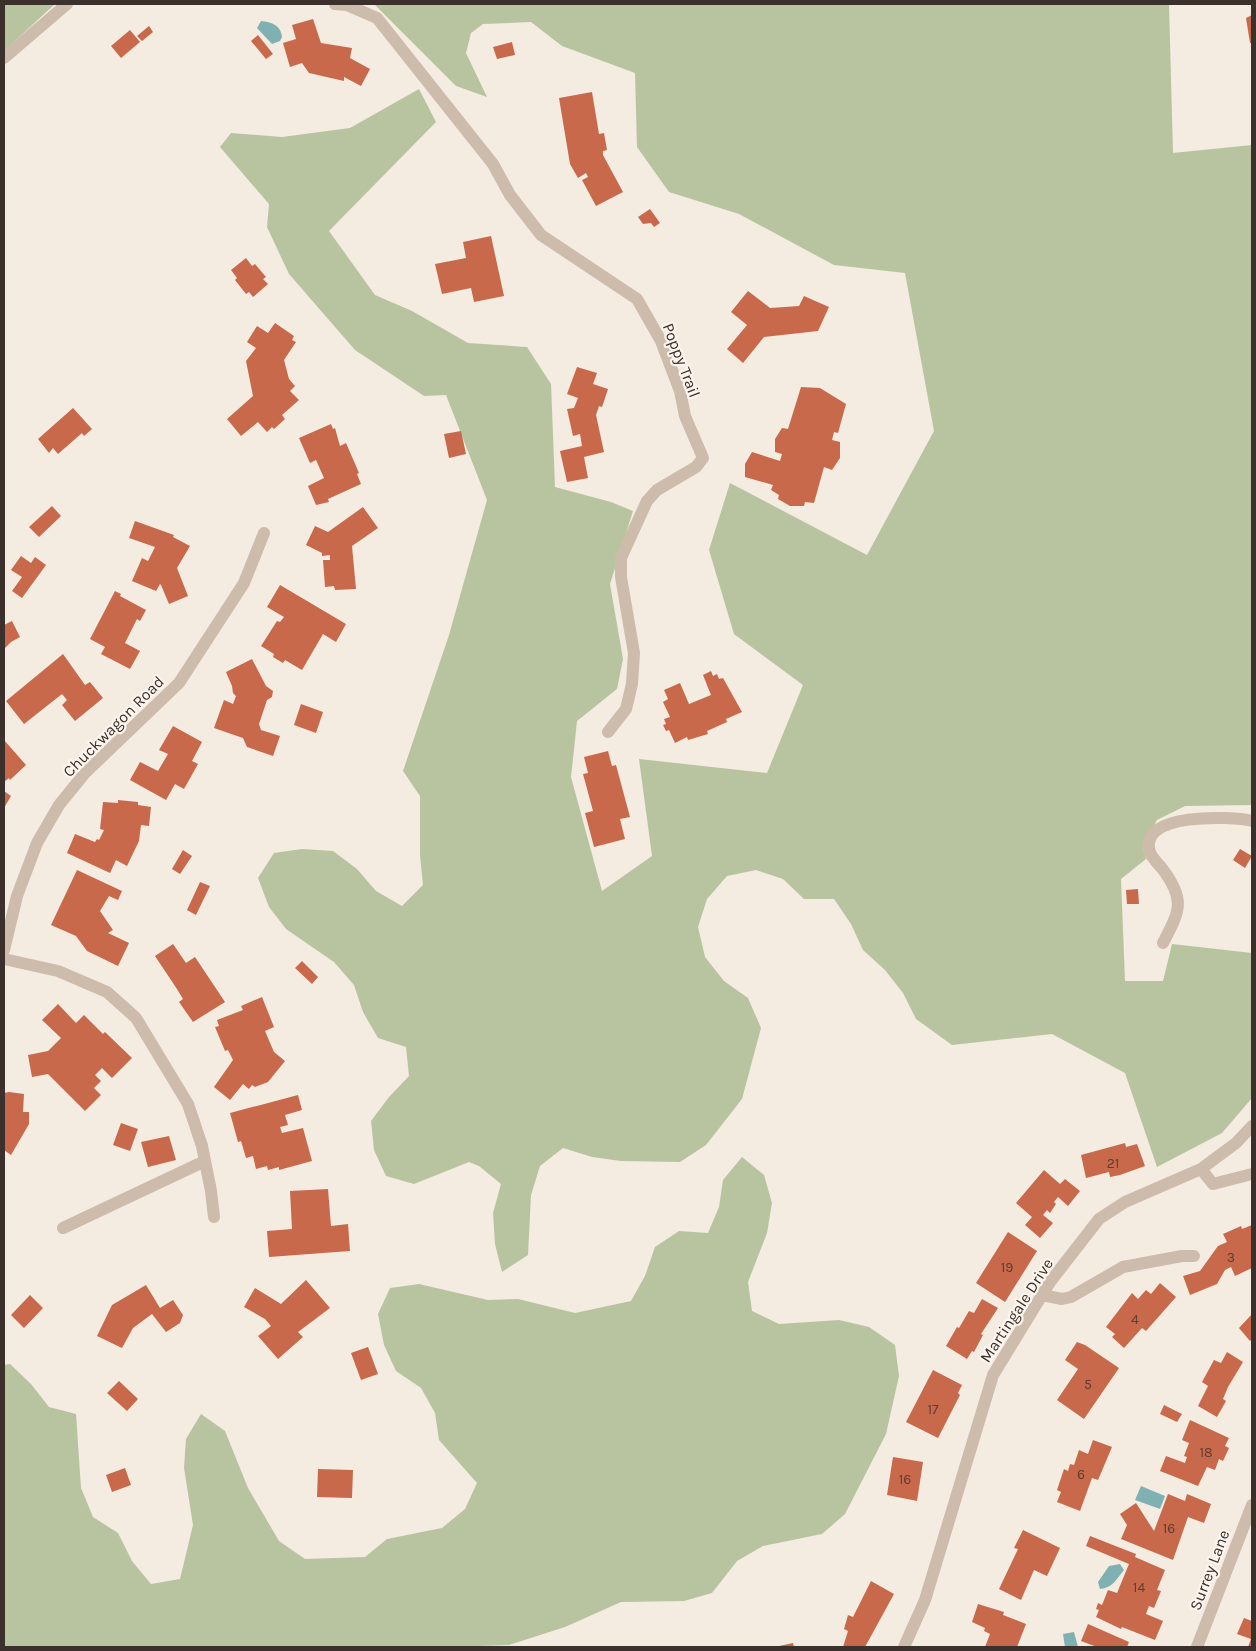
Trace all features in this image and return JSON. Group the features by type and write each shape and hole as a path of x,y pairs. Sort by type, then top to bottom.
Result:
{"street":[{"path":"4,58 66,4"},
{"name":"Poppy Trail","path":"335,4 348,5 377,18 493,164 510,195 541,235 637,299 661,341 677,382 685,416 703,458 696,467 657,490 647,501 621,558 621,577 634,653 632,684 626,709 608,732"},
{"name":"Chuckwagon Road","path":"4,950 17,896 37,843 59,805 84,773 179,683 244,583 264,532"},
{"path":"1163,943 1178,915 1179,899 1175,886 1150,853 1150,842 1156,832 1170,823 1203,819 1238,818 1252,821"},
{"path":"4,959 58,971 107,992 136,1018 188,1104 205,1162 214,1217"},
{"name":"Martingale Drive","path":"904,1647 924,1600 993,1375 1042,1295 1099,1220 1125,1202 1201,1169 1236,1143 1252,1126"},
{"path":"62,1228 205,1162"},
{"path":"1201,1169 1213,1184 1252,1174"},
{"path":"1042,1295 1062,1299 1071,1297 1124,1267 1182,1256 1194,1256"},
{"name":"Surrey Lane","path":"1197,1647 1252,1504"}],"green space":[{"path":"4,4 55,4 4,51"},
{"path":"374,4 1169,4 1173,153 1252,145 1252,805 1185,806 1157,820 1143,848 1146,859 1121,879 1125,981 1163,981 1172,944 1252,953 1252,1098 1222,1133 1157,1167 1125,1073 1052,1034 952,1045 916,1019 903,993 885,970 863,950 851,924 834,899 804,899 783,879 756,870 727,876 707,899 698,927 705,957 724,981 748,998 761,1028 742,1099 706,1145 680,1162 621,1161 592,1157 563,1148 540,1166 531,1195 528,1255 502,1272 495,1244 493,1213 501,1184 479,1166 469,1162 414,1184 386,1176 374,1150 371,1121 389,1097 409,1076 406,1047 378,1038 363,1012 354,985 334,962 286,929 269,907 258,878 274,853 302,849 333,851 357,869 376,891 402,906 423,885 420,855 420,796 403,771 449,635 487,500 446,395 424,396 355,350 289,274 267,227 269,204 220,147 231,133 282,137 350,128 419,89 436,122 329,231 375,295 412,311 468,343 527,347 551,384 555,487 611,502 633,511 610,584 623,659 617,689 577,721 571,777 602,891 652,856 639,759 767,773 803,685 734,634 709,550 730,483 867,555 934,431 905,273 834,265 739,214 669,192 637,147 635,73 562,46 531,22 483,24 471,33 466,53 487,97 456,86"},
{"path":"742,1157 764,1175 772,1203 767,1233 748,1282 752,1311 779,1324 839,1320 869,1327 895,1345 899,1376 886,1434 845,1514 822,1534 763,1546 737,1561 712,1593 684,1601 621,1602 565,1627 509,1645 449,1647 4,1647 4,1365 10,1364 31,1384 49,1407 76,1414 81,1488 93,1517 118,1533 132,1561 151,1584 180,1579 193,1525 184,1468 186,1439 201,1414 225,1431 248,1488 279,1541 305,1559 365,1557 387,1539 442,1528 465,1509 477,1483 439,1440 435,1413 421,1388 396,1371 384,1345 378,1314 390,1288 419,1284 488,1300 518,1299 575,1313 631,1301 645,1276 655,1247 679,1231 708,1233 719,1207 723,1180"}],"water":[{"path":"261,21 272,23 278,27 282,37 280,41 272,44 257,28"},
{"path":"1141,1486 1165,1496 1160,1509 1135,1500"},
{"path":"1120,1564 1124,1570 1117,1579 1108,1587 1100,1589 1098,1582 1109,1566"},
{"path":"1074,1632 1078,1647 1065,1647 1063,1634"}],"building":[{"path":"1252,15 1252,43 1250,43 1246,18"},
{"path":"313,19 321,43 352,48 350,58 370,69 361,86 344,77 344,81 309,73 302,63 290,67 283,43 296,39 292,25"},
{"path":"149,26 153,32 142,41 137,36"},
{"path":"130,30 140,42 121,58 111,46"},
{"path":"258,35 273,54 266,59 251,41"},
{"path":"512,42 515,55 497,59 493,47"},
{"path":"592,92 599,134 604,133 607,150 603,151 603,155 623,192 596,206 582,180 588,177 586,173 578,178 570,164 559,98"},
{"path":"650,209 660,223 654,227 651,223 643,224 638,217"},
{"path":"491,236 504,296 474,302 471,288 442,294 435,264 466,258 463,242"},
{"path":"246,258 252,266 255,264 266,277 263,279 268,284 253,297 249,292 246,294 235,280 237,278 231,270"},
{"path":"748,291 770,308 799,306 804,296 829,307 818,331 764,337 743,363 727,349 747,325 731,312"},
{"path":"275,323 294,336 292,340 296,342 284,360 289,379 295,386 290,391 299,400 282,415 285,419 274,429 272,427 267,432 258,422 241,436 227,419 253,396 246,361 256,348 247,342 257,326 268,333"},
{"path":"577,367 597,373 593,384 608,389 602,407 599,406 596,415 604,452 584,457 588,478 567,482 560,451 582,446 580,434 573,436 567,409 574,408 578,398 567,394"},
{"path":"801,387 820,388 846,404 838,433 834,432 832,440 840,442 840,458 832,470 824,467 814,503 805,502 804,506 790,506 778,499 779,495 771,490 773,485 745,477 745,464 752,452 780,461 782,454 775,452 775,439 782,428 788,429"},
{"path":"73,408 92,429 84,436 82,433 58,454 53,448 49,453 38,439"},
{"path":"331,424 333,429 335,428 340,446 346,443 359,473 357,474 361,484 328,499 329,502 316,505 308,486 324,478 316,460 310,463 299,438"},
{"path":"461,431 466,454 449,458 444,434"},
{"path":"52,506 61,516 39,537 29,527"},
{"path":"363,507 378,528 352,546 356,589 335,590 334,586 325,587 323,560 330,560 330,555 322,556 322,553 306,545 315,526 328,532"},
{"path":"135,521 174,535 173,537 190,546 177,568 188,596 169,604 160,584 156,591 132,581 142,558 148,561 155,547 129,538"},
{"path":"21,556 31,563 35,557 46,565 22,598 12,591 22,577 11,570"},
{"path":"280,585 346,624 336,642 323,634 302,670 285,660 283,663 273,657 274,654 261,646 277,621 280,622 284,617 267,607"},
{"path":"115,591 121,594 120,596 146,610 140,621 137,619 125,643 140,651 130,669 101,654 105,647 90,639"},
{"path":"12,621 20,637 4,649 4,625"},
{"path":"63,654 85,685 90,682 103,698 75,721 62,705 67,700 62,694 24,724 6,701"},
{"path":"252,659 266,686 273,691 272,697 267,700 259,724 261,730 280,736 273,756 247,747 243,738 214,728 224,700 233,704 236,696 233,693 226,672"},
{"path":"711,671 713,676 717,674 719,679 723,678 742,712 726,719 727,722 707,731 708,734 688,740 687,737 675,743 669,730 666,731 663,725 666,724 664,719 670,717 663,702 668,699 664,690 680,683 689,704 711,695 703,675"},
{"path":"301,704 323,712 316,733 294,725"},
{"path":"173,726 202,742 192,761 198,764 184,789 175,784 166,800 130,780 140,762 158,771 168,754 159,750"},
{"path":"4,740 26,765 10,780 9,778 4,782"},
{"path":"608,751 612,766 616,765 630,817 620,819 625,839 594,847 585,813 593,811 583,774 588,773 584,757"},
{"path":"4,791 11,796 4,808"},
{"path":"118,800 138,802 138,805 151,807 149,826 141,825 139,841 127,866 116,860 110,873 67,853 75,834 95,842 97,839 99,840 104,830 100,829 103,802 118,803"},
{"path":"1240,849 1252,856 1245,868 1233,860"},
{"path":"183,850 192,856 180,874 172,869"},
{"path":"77,870 122,891 118,900 109,896 100,911 113,930 108,933 129,943 118,966 87,951 76,936 51,925"},
{"path":"200,882 210,886 196,915 187,910"},
{"path":"1138,889 1139,904 1127,904 1126,890"},
{"path":"173,944 186,963 195,957 225,1002 193,1022 179,1002 183,999 155,956"},
{"path":"302,961 318,977 312,984 295,968"},
{"path":"262,997 274,1027 265,1031 274,1052 285,1061 268,1082 255,1087 252,1085 249,1089 243,1084 230,1100 214,1087 233,1060 228,1050 225,1051 215,1027 219,1026 217,1020 243,1010 241,1006"},
{"path":"58,1004 76,1023 84,1015 132,1058 112,1078 102,1068 95,1075 101,1081 94,1088 101,1095 85,1111 48,1074 32,1077 28,1055 48,1051 61,1038 42,1020"},
{"path":"4,1093 24,1094 23,1112 29,1112 29,1124 11,1155 4,1150"},
{"path":"298,1095 302,1110 285,1115 288,1125 280,1127 282,1133 303,1128 312,1161 279,1170 279,1167 268,1170 267,1166 256,1169 253,1156 246,1158 241,1141 238,1142 230,1113"},
{"path":"121,1123 138,1129 130,1151 113,1145"},
{"path":"169,1136 176,1160 148,1167 141,1142"},
{"path":"1125,1143 1126,1147 1137,1144 1145,1166 1120,1175 1110,1177 1109,1172 1086,1178 1081,1155"},
{"path":"1044,1170 1060,1184 1065,1179 1080,1191 1068,1206 1058,1197 1050,1213 1047,1210 1043,1215 1053,1223 1040,1238 1025,1225 1032,1217 1016,1203"},
{"path":"328,1189 331,1226 348,1224 350,1251 269,1257 267,1231 292,1229 290,1191"},
{"path":"1252,1225 1252,1268 1235,1276 1231,1267 1225,1270 1217,1284 1190,1295 1183,1276 1200,1271 1218,1246 1227,1242 1223,1234 1241,1226 1242,1229"},
{"path":"1008,1232 1037,1251 1005,1302 976,1283"},
{"path":"306,1280 330,1308 298,1332 303,1337 278,1359 258,1336 271,1326 265,1319 244,1307 255,1288 281,1304"},
{"path":"1160,1283 1176,1297 1146,1331 1142,1328 1124,1348 1112,1337 1115,1334 1106,1327 1132,1293 1138,1299 1146,1290 1151,1294"},
{"path":"146,1285 160,1308 173,1300 183,1315 180,1323 166,1332 152,1314 133,1328 122,1348 97,1336 112,1305"},
{"path":"30,1295 43,1308 24,1328 11,1315"},
{"path":"982,1299 998,1308 981,1334 983,1335 974,1352 972,1351 967,1359 946,1346 969,1311 974,1313"},
{"path":"1252,1314 1252,1339 1250,1341 1239,1328"},
{"path":"1077,1342 1085,1345 1119,1368 1084,1419 1057,1400 1078,1369 1065,1360"},
{"path":"368,1347 378,1374 361,1380 351,1353"},
{"path":"1227,1352 1243,1362 1228,1387 1223,1399 1226,1401 1217,1417 1198,1406 1208,1386 1202,1382 1214,1360 1221,1363"},
{"path":"933,1370 962,1385 958,1393 960,1395 938,1438 906,1422"},
{"path":"119,1381 138,1399 127,1411 107,1393"},
{"path":"1164,1405 1182,1414 1177,1422 1160,1414"},
{"path":"1190,1420 1229,1438 1225,1446 1229,1448 1223,1461 1219,1459 1215,1470 1207,1467 1198,1486 1160,1471 1166,1456 1185,1463 1187,1457 1184,1456 1189,1443 1182,1440"},
{"path":"1093,1440 1112,1447 1098,1480 1092,1478 1080,1511 1057,1502 1061,1492 1057,1490 1064,1469 1068,1471 1070,1464 1074,1465 1079,1450 1088,1454"},
{"path":"893,1457 923,1462 917,1501 887,1495"},
{"path":"125,1468 131,1485 112,1492 106,1475"},
{"path":"318,1469 353,1470 352,1498 317,1497"},
{"path":"1168,1494 1185,1501 1187,1494 1211,1504 1204,1523 1188,1517 1173,1560 1121,1539 1127,1525 1120,1514 1136,1503 1154,1531"},
{"path":"1023,1530 1060,1548 1047,1576 1034,1570 1021,1600 999,1589 1018,1549 1014,1548"},
{"path":"1090,1536 1136,1554 1135,1557 1165,1570 1157,1590 1161,1591 1154,1608 1149,1606 1146,1614 1163,1621 1155,1640 1122,1627 1121,1629 1096,1617 1099,1610 1096,1609 1098,1603 1102,1605 1108,1590 1117,1593 1129,1564 1086,1546"},
{"path":"871,1581 894,1594 865,1647 843,1647 848,1631 844,1629 848,1615 853,1617"},
{"path":"978,1604 1004,1612 1003,1615 1026,1624 1017,1647 985,1647 990,1634 984,1631 985,1628 972,1622"},
{"path":"1244,1618 1252,1621 1252,1647 1248,1647 1251,1639 1237,1634"},
{"path":"1088,1624 1129,1642 1127,1647 1097,1647 1081,1641"},
{"path":"793,1643 794,1647 779,1647 779,1646"}]}
